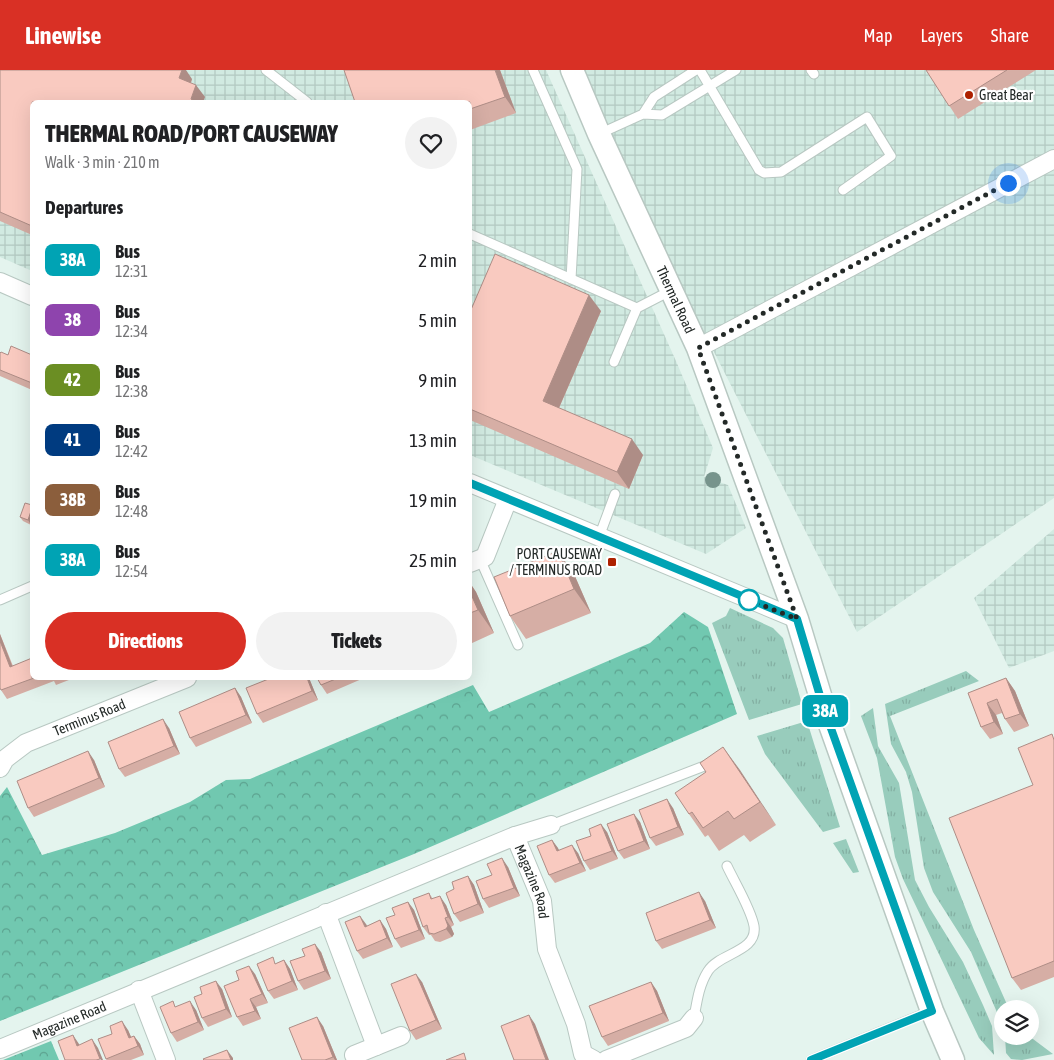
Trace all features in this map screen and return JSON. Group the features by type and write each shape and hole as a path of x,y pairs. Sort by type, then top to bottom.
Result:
{"street":[{"name":"Thermal Road","path":"572,70 599,134 698,348 786,592 823,706 932,1011 953,1060"},
{"path":"698,348 1054,159"},
{"path":"0,282 30,295"},
{"path":"472,484 757,604 795,618"},
{"path":"475,561 485,557 508,499"},
{"name":"Terminus Road","path":"0,768 4,759 26,743 182,680"},
{"path":"515,836 552,825"},
{"name":"Magazine Road","path":"0,1049 515,836 542,901 547,949 576,1024 583,1054 594,1060"},
{"path":"326,913 376,1046"},
{"path":"139,990 166,1060"},
{"path":"606,1060 625,1057 686,1028 694,1018"},
{"path":"354,1055 401,1036"}],"lane":[{"path":"266,70 305,100"},
{"path":"533,70 577,170 571,279"},
{"path":"643,114 654,97 696,70"},
{"path":"700,70 759,170 764,173 782,172 867,117 891,156 843,190"},
{"path":"599,134 643,114 662,115 736,70"},
{"path":"472,235 637,308"},
{"path":"614,362 637,308 672,290"},
{"path":"599,537 615,494"},
{"path":"475,561 518,645"},
{"path":"0,600 30,587"},
{"path":"552,825 716,762"},
{"path":"694,1018 700,986 708,970 717,960 744,948 753,938 754,926 727,866"},
{"path":"811,1060 932,1011"}],"shaded area":[{"path":"0,70 546,70 713,448 704,477 728,485 746,528 706,554 472,456 472,100 30,100 30,270 0,257"},
{"path":"570,70 1054,70 1054,498 857,632"},
{"path":"1054,529 1054,651 1009,668 974,598"}],"green space":[{"path":"730,608 773,628 783,638 802,704 749,720 712,623 726,616"},
{"path":"684,612 708,627 737,714 414,854 0,1021 0,796 7,787 42,855 115,833 190,802 226,780 250,779 473,685 489,712 650,643"},
{"path":"966,671 979,681 890,716 974,930 1005,1000 994,1000 994,1005 971,952 933,892 924,868 912,792 906,772 891,744 885,704"},
{"path":"873,708 878,746 899,783 915,880 929,907 963,962 983,1005 992,1026 994,1055 979,1038 903,879 895,857 877,758 861,716"},
{"path":"807,721 840,827 823,832 765,754 757,736"},
{"path":"846,839 859,872 853,873 833,843"},
{"path":"51,1041 59,1060 3,1060"},
{"path":"1039,1044 1053,1054 1022,1060 1011,1059 1006,1053 1006,1045"}],"building":[{"path":"0,70 182,70 179,78 196,85 191,99 193,100 30,100 30,225 0,212"},
{"path":"344,70 495,70 505,97 472,108 472,100 354,100"},
{"path":"926,70 1007,70 949,106"},
{"path":"495,254 589,295 543,401 632,439 617,472 472,410 472,307"},
{"path":"11,346 30,354 30,382 0,370 0,353 8,355"},
{"path":"25,503 30,504 28,520 20,517"},
{"path":"558,551 574,589 510,616 494,577"},
{"path":"472,596 478,610 472,612"},
{"path":"0,641 10,667 30,659 30,679 1,690"},
{"path":"1006,678 1020,714 1005,719 997,699 987,703 994,722 981,727 968,693"},
{"path":"266,680 308,680 312,691 257,714 246,688"},
{"path":"318,680 333,680 321,685"},
{"path":"235,688 246,715 190,738 179,712"},
{"path":"163,719 174,746 119,769 108,742"},
{"path":"1052,734 1054,740 1054,961 1012,978 949,818 1033,785 1018,748"},
{"path":"723,747 760,802 734,819 728,811 703,828 692,812 689,814 675,793 706,772 700,763"},
{"path":"88,751 99,778 28,808 17,781"},
{"path":"667,799 678,827 650,838 639,810"},
{"path":"634,814 644,841 618,851 607,824"},
{"path":"601,824 612,851 584,861 576,841 591,836 589,829"},
{"path":"552,840 557,851 572,845 580,863 549,875 537,846"},
{"path":"502,858 514,888 483,899 476,881 492,875 487,864"},
{"path":"468,876 478,904 454,914 446,893 454,889 452,882"},
{"path":"699,892 710,920 656,941 646,913"},
{"path":"429,893 431,899 440,896 448,917 445,918 448,926 446,929 434,934 429,933 427,925 423,927 413,899"},
{"path":"408,902 419,930 395,939 386,918 395,915 392,908"},
{"path":"360,916 365,927 380,920 387,938 357,951 345,922"},
{"path":"315,944 325,971 298,981 290,961 305,956 302,949"},
{"path":"273,957 275,964 284,960 292,981 268,991 257,964"},
{"path":"249,966 262,994 250,999 255,1011 237,1017 224,986 239,980 236,971"},
{"path":"416,974 436,1020 410,1031 391,984"},
{"path":"216,981 226,1009 202,1018 194,997 202,994 200,987"},
{"path":"651,982 663,1013 602,1037 589,1006"},
{"path":"173,1001 175,1007 190,1001 198,1022 171,1033 160,1007"},
{"path":"529,1015 546,1060 514,1060 501,1026"},
{"path":"317,1017 333,1057 325,1060 302,1060 289,1028"},
{"path":"122,1021 129,1038 134,1036 138,1046 106,1059 98,1039 112,1034 110,1026"},
{"path":"73,1035 77,1046 92,1039 100,1059 65,1060 58,1041"},
{"path":"227,1050 231,1060 203,1059"},
{"path":"464,1053 466,1060 446,1060"}],"bus line":[{"name":"38A","path":"472,484 757,604 797,619 823,706 932,1011 811,1060"}],"place":[{"name":"Great Bear","path":"969,95"},
{"name":"PORT CAUSEWAY / TERMINUS ROAD","path":"612,562"}],"route":[{"path":"749,600 797,619 698,348 1008,183"}]}
